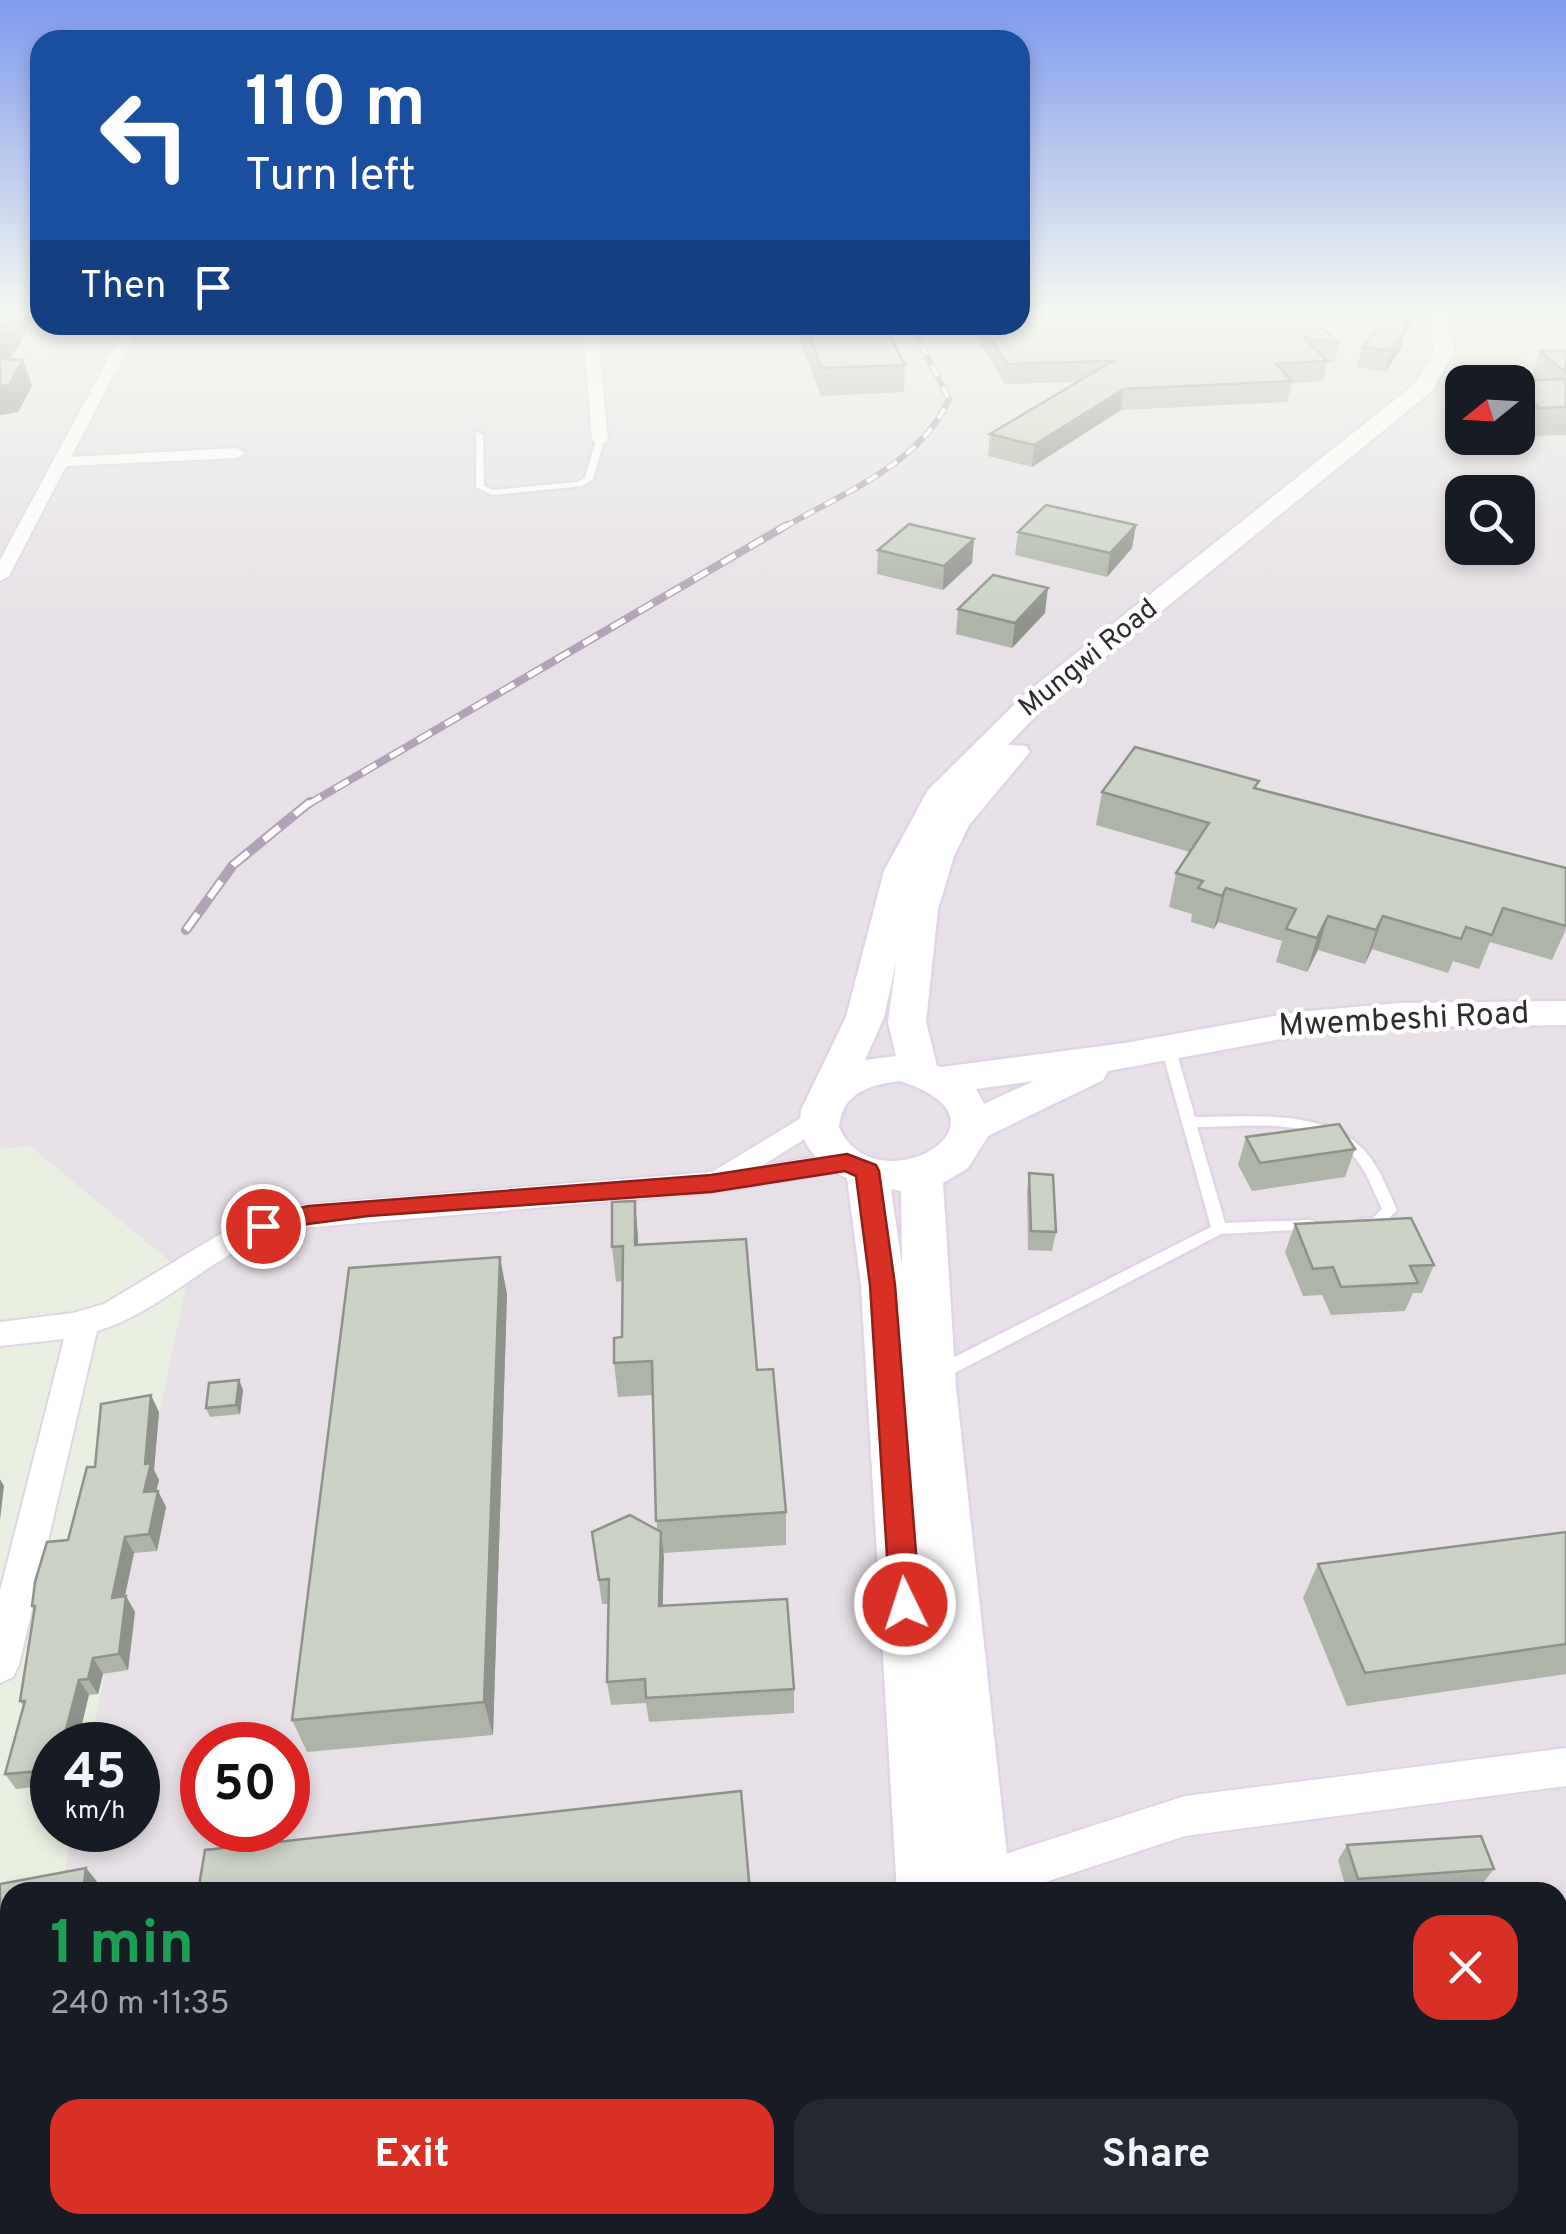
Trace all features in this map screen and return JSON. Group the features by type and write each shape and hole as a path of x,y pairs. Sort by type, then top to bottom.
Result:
{"main road":[{"name":"Mungwi Road","path":"930,1076 907,1022 912,962 921,909 937,856 956,822 1028,738 1201,580 1391,417"},
{"name":"Mungwi Road","path":"827,1101 865,1017 900,871 939,797 1036,700 1201,580 1409,417"},
{"name":"Mwembeshi Road","path":"1126,1056 1278,1026 1401,1014 1566,1014"},
{"path":"930,1076 1126,1056"},
{"path":"973,1126 1126,1056"},
{"path":"900,1068 930,1076 965,1100 973,1126 969,1142 959,1156 922,1174 885,1175 857,1166 821,1133 827,1101 864,1072 900,1068"},
{"path":"857,1166 882,1285 926,1882"},
{"path":"922,1174 922,1252 931,1376 966,1782 979,1882"}],"street":[{"path":"0,576 85,417"},
{"path":"598,417 600,440"},
{"path":"61,462 238,453"},
{"path":"711,1183 827,1101"},
{"path":"0,1334 84,1322 148,1297 242,1236 263,1226 308,1215 711,1183 857,1166"},
{"path":"0,1665 9,1593 84,1322"},
{"path":"988,1882 1185,1816 1566,1768"}],"lane":[{"path":"480,434 480,487 492,494 579,484 588,479 600,440"},
{"path":"1168,1047 1220,1229"},
{"path":"1189,1122 1296,1124 1351,1145 1370,1168 1390,1210 1376,1222 1357,1223"},
{"path":"931,1376 1220,1229 1318,1225"}],"shaded area":[{"path":"0,417 1445,417 1445,455 1535,455 1535,417 1566,417 1566,1882 62,1882 68,1852 160,1852 160,1722 95,1722 188,1276 30,1146 0,1149"}],"building":[{"path":"1018,417 1079,417 1034,445 990,434"},
{"path":"1046,505 1136,525 1110,553 1018,532"},
{"path":"909,524 974,539 944,566 878,550"},
{"path":"993,575 1048,588 1015,623 958,609"},
{"path":"1135,747 1259,781 1254,788 1566,868 1566,926 1503,908 1492,935 1466,927 1461,939 1383,916 1376,930 1328,916 1317,938 1286,929 1296,909 1226,888 1222,896 1198,888 1203,881 1176,873 1209,823 1102,792"},
{"path":"1339,1124 1355,1149 1260,1163 1246,1137"},
{"path":"1029,1173 1053,1175 1056,1232 1031,1231"},
{"path":"635,1201 635,1245 746,1239 757,1370 773,1369 786,1512 656,1521 652,1361 614,1363 614,1338 622,1337 623,1246 612,1247 612,1202"},
{"path":"1411,1218 1434,1265 1410,1266 1418,1283 1341,1287 1333,1267 1313,1269 1295,1224"},
{"path":"500,1257 484,1702 292,1720 349,1268"},
{"path":"239,1380 236,1405 206,1408 209,1383"},
{"path":"151,1395 145,1464 151,1463 144,1492 158,1491 149,1534 125,1537 112,1598 126,1596 119,1654 93,1658 88,1679 79,1680 68,1722 30,1722 30,1772 5,1774 25,1701 20,1701 35,1606 35,1582 47,1542 68,1540 87,1467 95,1467 101,1404"},
{"path":"630,1515 661,1532 659,1606 787,1599 794,1689 646,1698 645,1679 607,1682 609,1579 599,1580 592,1532"},
{"path":"1566,1532 1566,1644 1365,1673 1318,1564"},
{"path":"741,1791 749,1882 200,1882 205,1852 310,1852 310,1838"},
{"path":"1481,1836 1494,1869 1358,1879 1347,1845"},
{"path":"86,1868 84,1882 11,1882"}],"railway":[{"path":"783,528 899,460 939,417"},
{"path":"307,805 787,525"},
{"path":"186,930 233,865 310,802"}],"route":[{"path":"263,1226 308,1215 368,1208 711,1183 847,1162 868,1171 882,1285 905,1604"}]}
